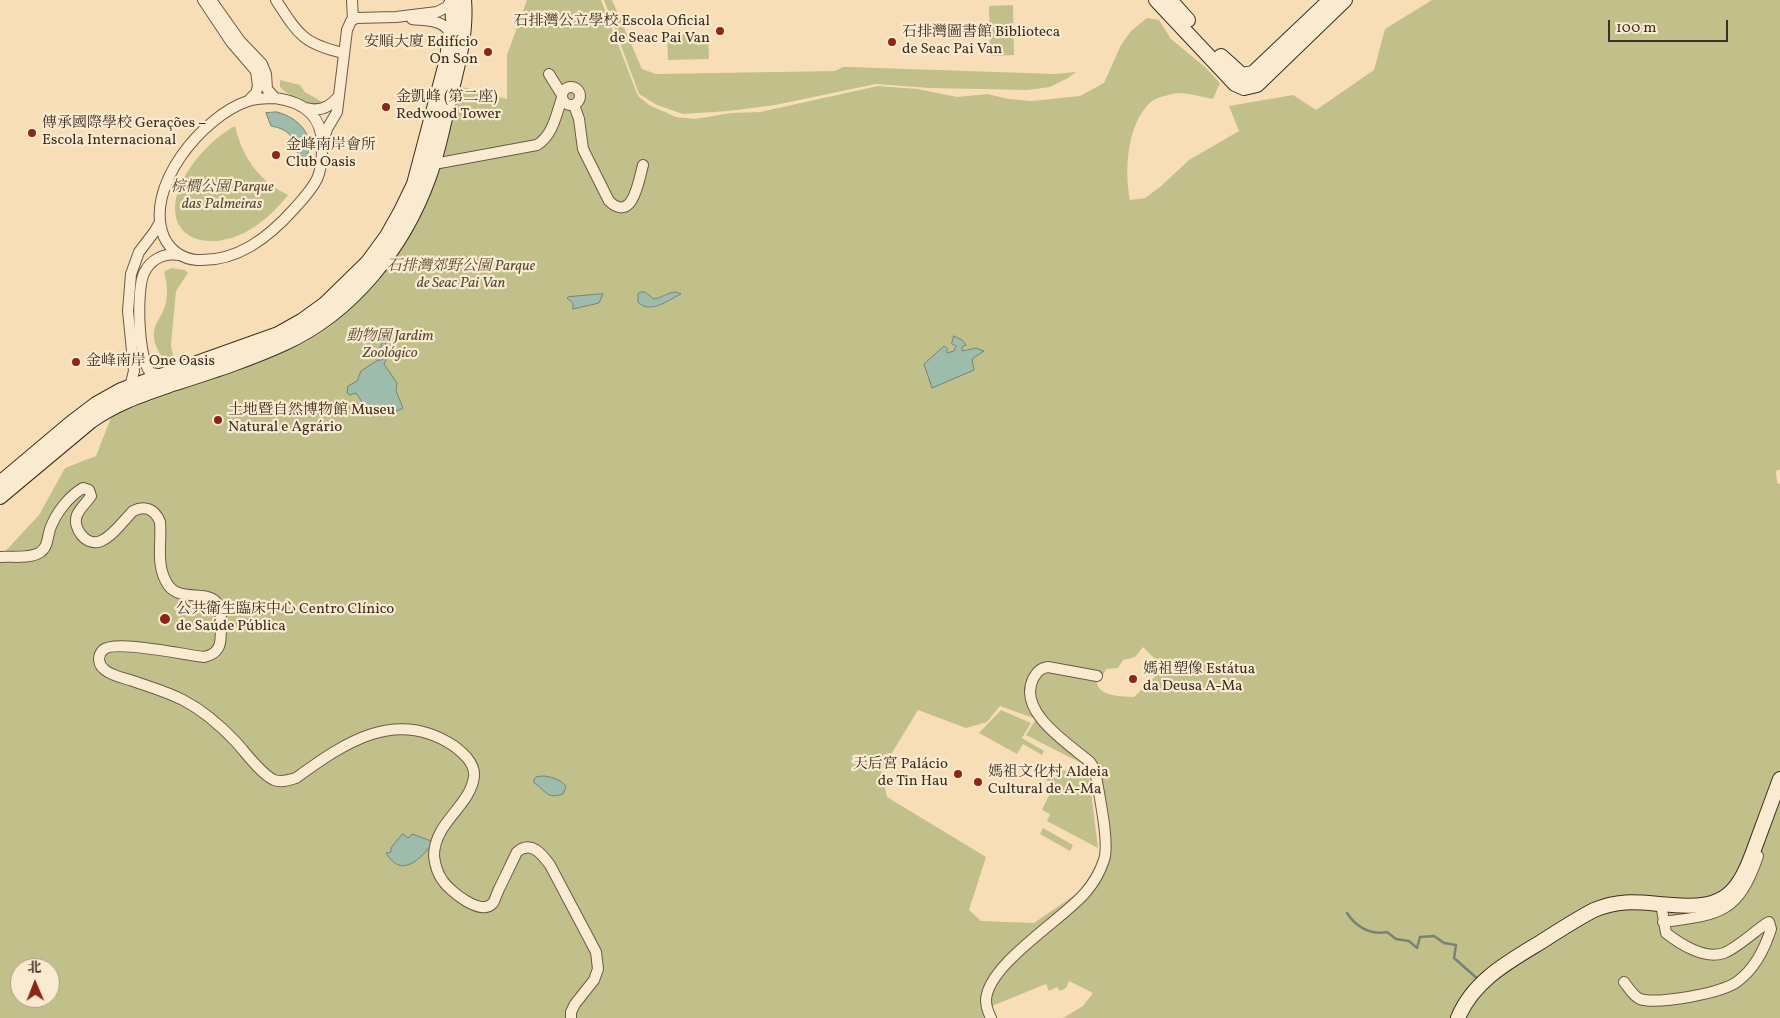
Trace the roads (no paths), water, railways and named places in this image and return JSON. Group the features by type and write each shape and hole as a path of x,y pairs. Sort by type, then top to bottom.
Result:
{"main road":[{"path":"0,483 84,413 121,390 269,337 303,320 325,304 368,262 387,236 414,184 437,102 451,39 452,0"},
{"path":"0,497 90,421 104,412 133,398 255,356 285,343 323,321 362,287 388,255 411,218 429,179 462,43 465,16 464,0"},
{"path":"1156,0 1235,84 1244,88 1257,85 1345,0"},
{"path":"1170,0 1234,69 1247,76 1253,73 1330,0"},
{"path":"1458,1018 1464,1004 1487,978 1583,916 1604,906 1616,902 1706,905 1729,894 1744,875 1780,779"}],"street":[{"path":"180,255 168,244 160,222 161,204 165,187 180,158 197,137 224,115 248,101 256,93 258,86 256,71 231,42 203,0"},
{"path":"211,0 240,41 262,64 266,74 267,89 275,98"},
{"path":"276,0 294,27 303,36 323,48 344,52"},
{"path":"322,145 327,129 336,114 347,30 352,20 352,0"},
{"path":"352,20 358,18 396,17 443,10 452,0"},
{"path":"396,17 438,22 447,28 451,39"},
{"path":"549,74 566,103 574,105"},
{"path":"434,164 537,145 549,133 565,90 569,88 577,90 580,98 574,105"},
{"path":"248,101 275,98 289,100 305,108 318,110 333,104 338,97"},
{"path":"574,105 579,119 583,149 612,204 621,207 626,206 633,200 643,165"},
{"path":"163,375 151,373 144,361 140,337 141,289 144,273 154,260 169,254 180,255 194,260 206,260 233,255 257,243 272,232 301,201 316,180 321,163 322,134 317,121 305,108"},
{"path":"121,390 131,383 134,371 128,311 131,274 139,252 160,222"},
{"path":"1,555 34,555 44,549 58,512 69,499 83,488 89,490 91,496 78,511 75,522 76,528 86,540 91,542 102,540 133,511 149,509 154,512 160,522 158,558 167,583 172,590 179,593 205,596 215,600 221,610 220,643 214,653 204,657 132,646 108,647 99,656 102,668 120,677 181,699 204,711 274,780 296,778 350,742 384,730 396,729 424,732 440,738 455,747 470,762 474,775 468,792 436,840 434,858 437,871 450,889 473,906 483,908 492,903 517,852 521,849 530,848 540,852 550,865 596,952 598,969 594,980 575,1004 571,1012 571,1018"},
{"path":"991,1018 986,999 988,991 1006,964 1084,894 1104,860 1106,843 1095,770 1090,762 1043,722 1031,700 1031,683 1036,674 1043,668 1048,667 1097,676"},
{"path":"1663,922 1713,913 1733,902 1750,880 1764,838 1762,829"},
{"path":"1624,982 1637,997 1650,1001 1716,992 1736,983 1748,972 1768,937 1772,926 1769,922 1724,953 1710,954 1680,943 1666,933 1660,904"}],"waterway":[{"path":"1347,913 1364,929 1381,933 1387,932 1396,939 1409,941 1417,948 1420,937 1434,936 1444,943 1456,945 1454,958 1479,980"}],"place":[{"name":"石排灣公立學校 Escola Oficial de Seac Pai Van","path":"720,31"},
{"name":"石排灣圖書館 Biblioteca de Seac Pai Van","path":"892,42"},
{"name":"安順大廈 Edifício On Son","path":"488,52"},
{"name":"金凱峰 (第二座) Redwood Tower","path":"386,107"},
{"name":"傳承國際學校 Gerações – Escola Internacional","path":"32,133"},
{"name":"金峰南岸會所 Club Oasis","path":"276,155"},
{"name":"金峰南岸 One Oasis","path":"76,362"},
{"name":"土地暨自然博物館 Museu Natural e Agrário","path":"218,420"},
{"name":"公共衛生臨床中心 Centro Clínico de Saúde Pública","path":"165,619"},
{"name":"媽祖塑像 Estátua da Deusa A-Ma","path":"1133,679"},
{"name":"天后宮 Palácio de Tin Hau","path":"958,774"},
{"name":"媽祖文化村 Aldeia Cultural de A-Ma","path":"978,782"}],"park label":[{"name":"棕櫚公園 Parque das Palmeiras","path":"222,196"},
{"name":"石排灣郊野公園 Parque de Seac Pai Van","path":"461,276"},
{"name":"動物園 Jardim Zoológico","path":"390,346"}]}
